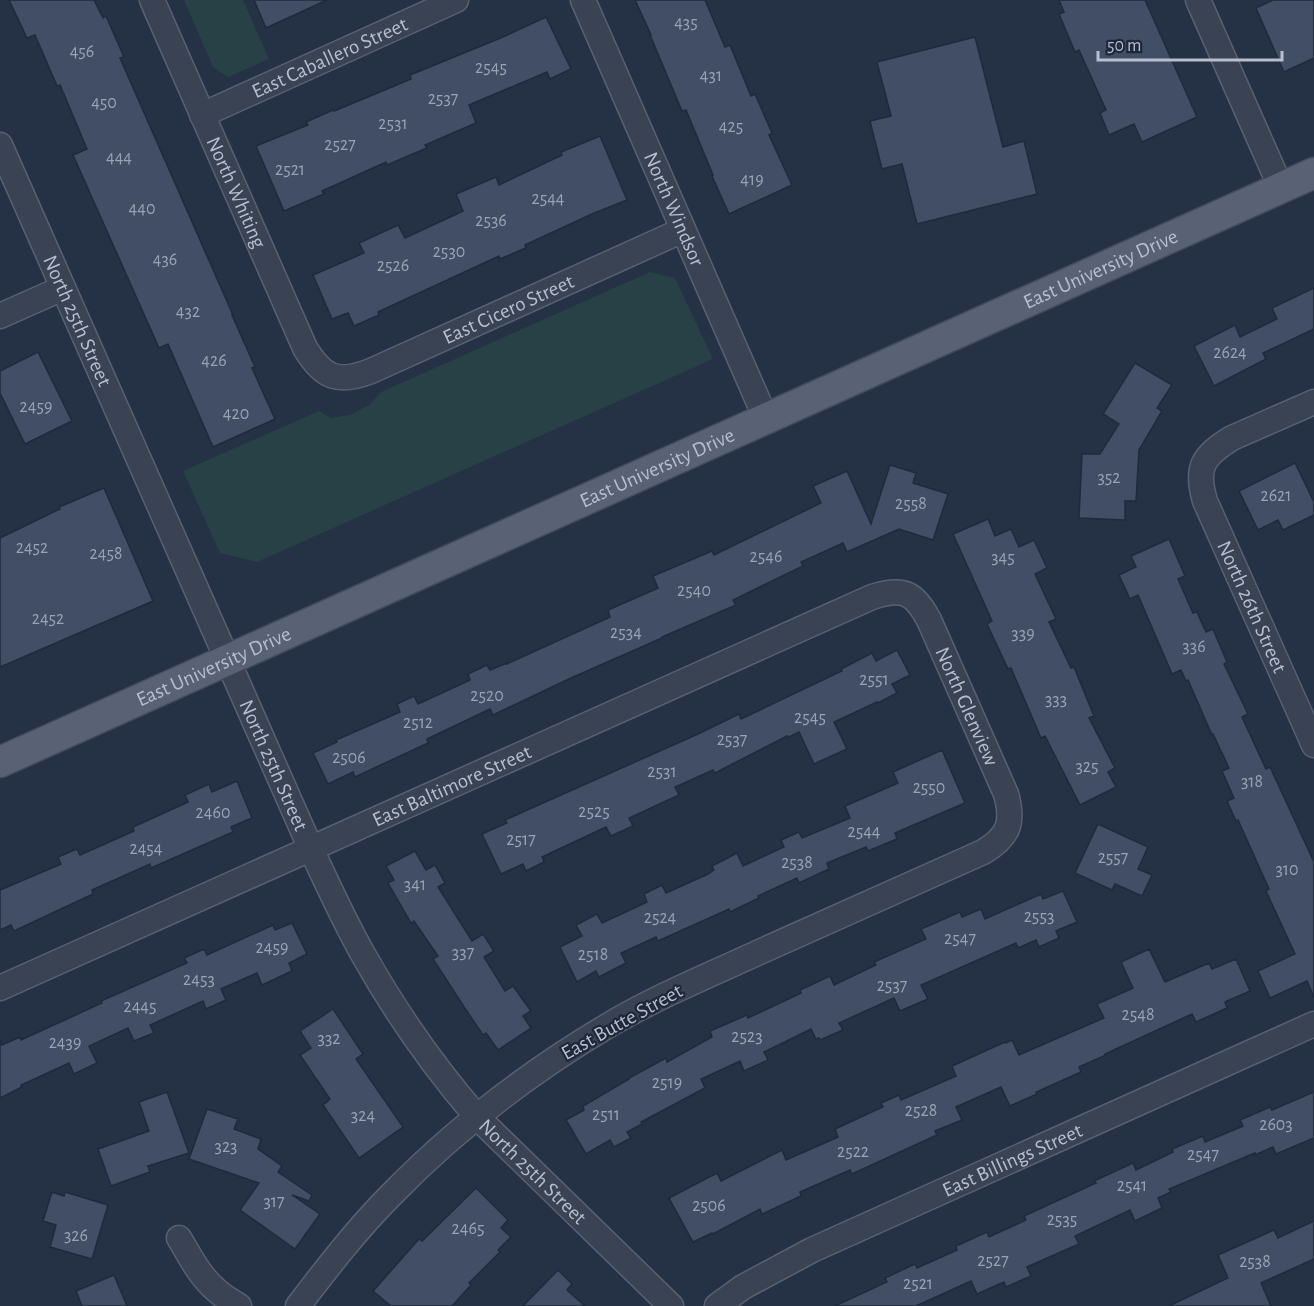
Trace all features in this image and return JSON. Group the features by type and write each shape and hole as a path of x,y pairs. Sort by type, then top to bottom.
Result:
{"main road":[{"name":"East University Drive","path":"0,762 1314,173"}],"street":[{"name":"North Whiting","path":"152,0 305,348 317,365 332,377"},
{"name":"East Caballero Street","path":"202,115 456,0"},
{"name":"North Windsor","path":"582,0 766,419"},
{"path":"1198,0 1281,188"},
{"name":"North 25th Street","path":"0,145 311,849 345,920 384,991 427,1054 477,1117 670,1306"},
{"name":"East Cicero Street","path":"332,377 346,378 371,371 683,230"},
{"path":"0,316 63,288"},
{"name":"North 26th Street","path":"1314,402 1232,438 1209,455 1203,464 1200,476 1205,501 1307,713 1314,745"},
{"name":"East Baltimore Street","path":"0,988 872,597 895,591 906,593"},
{"name":"North Glenview","path":"906,593 922,608 929,620 1006,794 1010,816 1009,827"},
{"name":"East Butte Street","path":"298,1306 341,1251 415,1171 477,1117 544,1067 610,1024 679,988 983,852 994,846 1009,827"},
{"name":"East Billings Street","path":"717,1306 743,1287 812,1250 1314,1024"},
{"path":"179,1238 196,1268 206,1280 217,1291 239,1306"}],"green space":[{"path":"184,0 243,0 269,59 228,77 213,67"},
{"path":"650,272 675,278 713,359 257,562 220,553 183,471 319,411 331,418 349,415 369,405 381,392"}],"building":[{"path":"9,0 94,0 103,18 106,16 124,57 120,58 233,315 255,367 252,368 275,419 213,447 168,344 159,348 73,155 87,149 60,85 57,86 35,35 27,38"},
{"path":"254,0 327,0 266,28"},
{"path":"635,0 705,0 725,47 730,45 751,96 755,94 772,133 769,135 792,185 729,214 686,110 682,111"},
{"path":"1059,0 1145,0 1197,117 1142,142 1134,124 1109,135 1100,113 1106,110 1079,50 1075,52 1059,14 1064,12"},
{"path":"1273,0 1314,0 1314,58 1284,72 1256,8"},
{"path":"546,17 571,69 550,79 547,72 469,105 476,123 425,145 427,148 387,165 386,162 322,191 324,194 284,211 256,146 308,125 306,122 333,110 411,79 410,75"},
{"path":"975,37 1003,147 1024,141 1037,194 917,224 902,164 882,169 870,121 891,116 877,62"},
{"path":"600,136 627,200 525,245 526,248 500,259 499,256 378,312 379,315 354,326 348,313 332,319 313,275 364,253 359,243 398,225 405,238 463,211 456,194 496,177 499,185 562,155 561,152"},
{"path":"1314,288 1314,329 1263,353 1266,359 1214,386 1194,346 1235,325 1240,337 1277,319 1272,308"},
{"path":"38,352 72,421 25,444 0,393 0,371"},
{"path":"1135,363 1172,385 1157,408 1162,411 1139,450 1136,501 1125,501 1125,520 1079,518 1082,454 1100,454 1119,424 1103,414"},
{"path":"1295,463 1314,502 1314,515 1283,530 1278,520 1258,530 1239,491"},
{"path":"890,465 916,473 913,483 948,494 933,540 899,529 847,552 843,543 801,562 803,566 733,600 736,605 493,715 490,709 427,739 428,743 355,777 353,772 328,784 313,753 337,742 336,740 400,712 397,704 414,696 418,704 470,680 468,674 487,665 490,670 507,664 610,617 608,610 658,588 653,576 712,551 714,555 821,503 813,486 847,471 871,524"},
{"path":"104,488 153,601 0,667 0,538 60,509 59,507"},
{"path":"988,519 995,536 1011,529 1019,547 1034,540 1047,568 1035,574 1056,619 1049,622 1071,668 1074,667 1094,716 1089,718 1115,768 1108,772 1116,787 1080,805 1045,736 1041,738 1011,668 1008,669 987,624 992,621 953,534"},
{"path":"1169,539 1185,576 1178,579 1193,613 1197,612 1206,632 1213,629 1227,662 1224,664 1248,714 1242,717 1266,769 1270,767 1314,862 1314,997 1307,981 1270,998 1258,971 1295,954 1266,891 1269,889 1227,801 1234,798 1222,771 1229,768 1188,680 1186,681 1181,670 1172,674 1138,595 1130,599 1119,575 1136,567 1131,556"},
{"path":"897,650 910,675 892,684 897,693 834,722 847,749 814,764 799,732 787,738 787,736 715,773 713,770 675,787 679,795 629,818 633,826 611,836 606,827 542,857 544,862 526,871 523,864 501,874 482,834 507,823 505,820 739,714 741,719 842,671 841,669 872,653 876,661"},
{"path":"942,750 965,803 895,833 897,839 868,851 866,847 827,863 829,869 799,883 797,878 730,912 729,909 658,941 656,937 621,953 626,963 599,977 596,971 577,982 560,947 582,936 576,925 597,914 602,923 647,902 644,894 662,885 666,893 708,874 714,870 712,866 737,853 743,866 784,847 781,840 799,832 802,838 850,818 845,806 898,783 893,772"},
{"path":"237,781 252,818 231,827 233,832 151,868 150,864 92,890 93,894 14,931 11,925 0,930 0,890 61,864 58,857 77,849 80,855 134,831 133,827 188,802 185,795 209,784 212,792"},
{"path":"1098,824 1148,847 1138,869 1152,875 1142,896 1115,884 1112,890 1075,873"},
{"path":"415,851 426,870 435,865 445,883 438,887 472,941 483,934 494,951 484,957 505,991 513,986 531,1011 523,1016 531,1028 498,1050 486,1033 483,1035 466,1010 433,959 438,956 414,921 411,923 388,883 394,880 386,866"},
{"path":"1063,891 1077,922 1056,931 1059,938 1039,947 1036,940 1018,948 1016,943 921,985 928,999 900,1011 894,998 839,1023 843,1030 820,1040 816,1039 811,1029 764,1052 768,1060 744,1071 740,1061 701,1079 705,1088 641,1122 642,1124 627,1132 631,1138 614,1147 610,1140 586,1154 566,1120 584,1110 583,1106 629,1078 666,1058 667,1062 712,1037 710,1031 747,1015 748,1018 801,993 800,990 830,976 834,985 876,965 874,962 926,939 921,929 960,912 962,917 981,909 985,919 1041,894 1043,899"},
{"path":"292,923 307,954 289,963 292,971 262,985 257,973 221,989 226,1000 206,1009 203,1001 150,1025 154,1033 134,1041 128,1028 89,1046 97,1063 74,1074 69,1063 21,1085 22,1087 0,1098 0,1040 2,1045 20,1037 21,1040 187,963 184,958 204,949 207,955 273,925 275,930"},
{"path":"1149,949 1165,982 1209,963 1212,969 1236,959 1250,991 1225,1002 1227,1008 1196,1022 1192,1014 1105,1054 1079,1067 1081,1072 1010,1106 1001,1087 956,1107 962,1120 935,1131 937,1135 852,1174 850,1170 800,1192 801,1196 762,1214 760,1209 693,1242 669,1198 717,1173 721,1181 782,1150 786,1160 838,1137 835,1129 883,1107 881,1103 899,1095 901,1100 956,1076 952,1066 1005,1042 1012,1040 1019,1055 1104,1018 1097,1004 1133,988 1121,962"},
{"path":"333,1009 363,1054 356,1059 403,1127 359,1158 323,1105 330,1099 300,1055 311,1048 300,1031"},
{"path":"167,1092 189,1153 148,1166 150,1172 111,1186 98,1149 149,1131 139,1102"},
{"path":"1314,1092 1314,1138 1276,1154 1273,1147 1255,1155 1255,1153 1169,1189 1171,1192 1158,1198 1162,1208 1135,1221 1130,1210 1075,1236 1079,1244 1027,1267 1031,1276 1006,1287 1004,1282 977,1294 971,1281 916,1306 835,1306 887,1282 885,1278 915,1264 917,1268 957,1250 956,1246 987,1232 989,1237 1026,1220 1024,1216 1096,1183 1094,1181 1133,1163 1136,1170 1173,1152 1172,1149 1203,1136 1205,1142 1243,1126 1240,1120 1270,1107 1272,1110"},
{"path":"207,1109 238,1119 234,1129 261,1139 258,1149 282,1166 278,1172 312,1195 309,1201 292,1195 320,1214 295,1249 240,1210 259,1183 189,1159"},
{"path":"476,1188 508,1220 501,1228 511,1237 498,1250 500,1252 469,1283 471,1285 452,1306 391,1306 373,1291 419,1239 422,1241"},
{"path":"52,1192 64,1196 65,1192 108,1205 92,1259 50,1247 56,1225 43,1221"},
{"path":"1314,1221 1314,1259 1261,1283 1271,1306 1169,1306 1228,1278 1218,1255 1274,1230 1278,1238"},
{"path":"558,1270 572,1284 567,1290 585,1306 523,1306"},
{"path":"114,1275 127,1306 82,1306 76,1291"}]}
